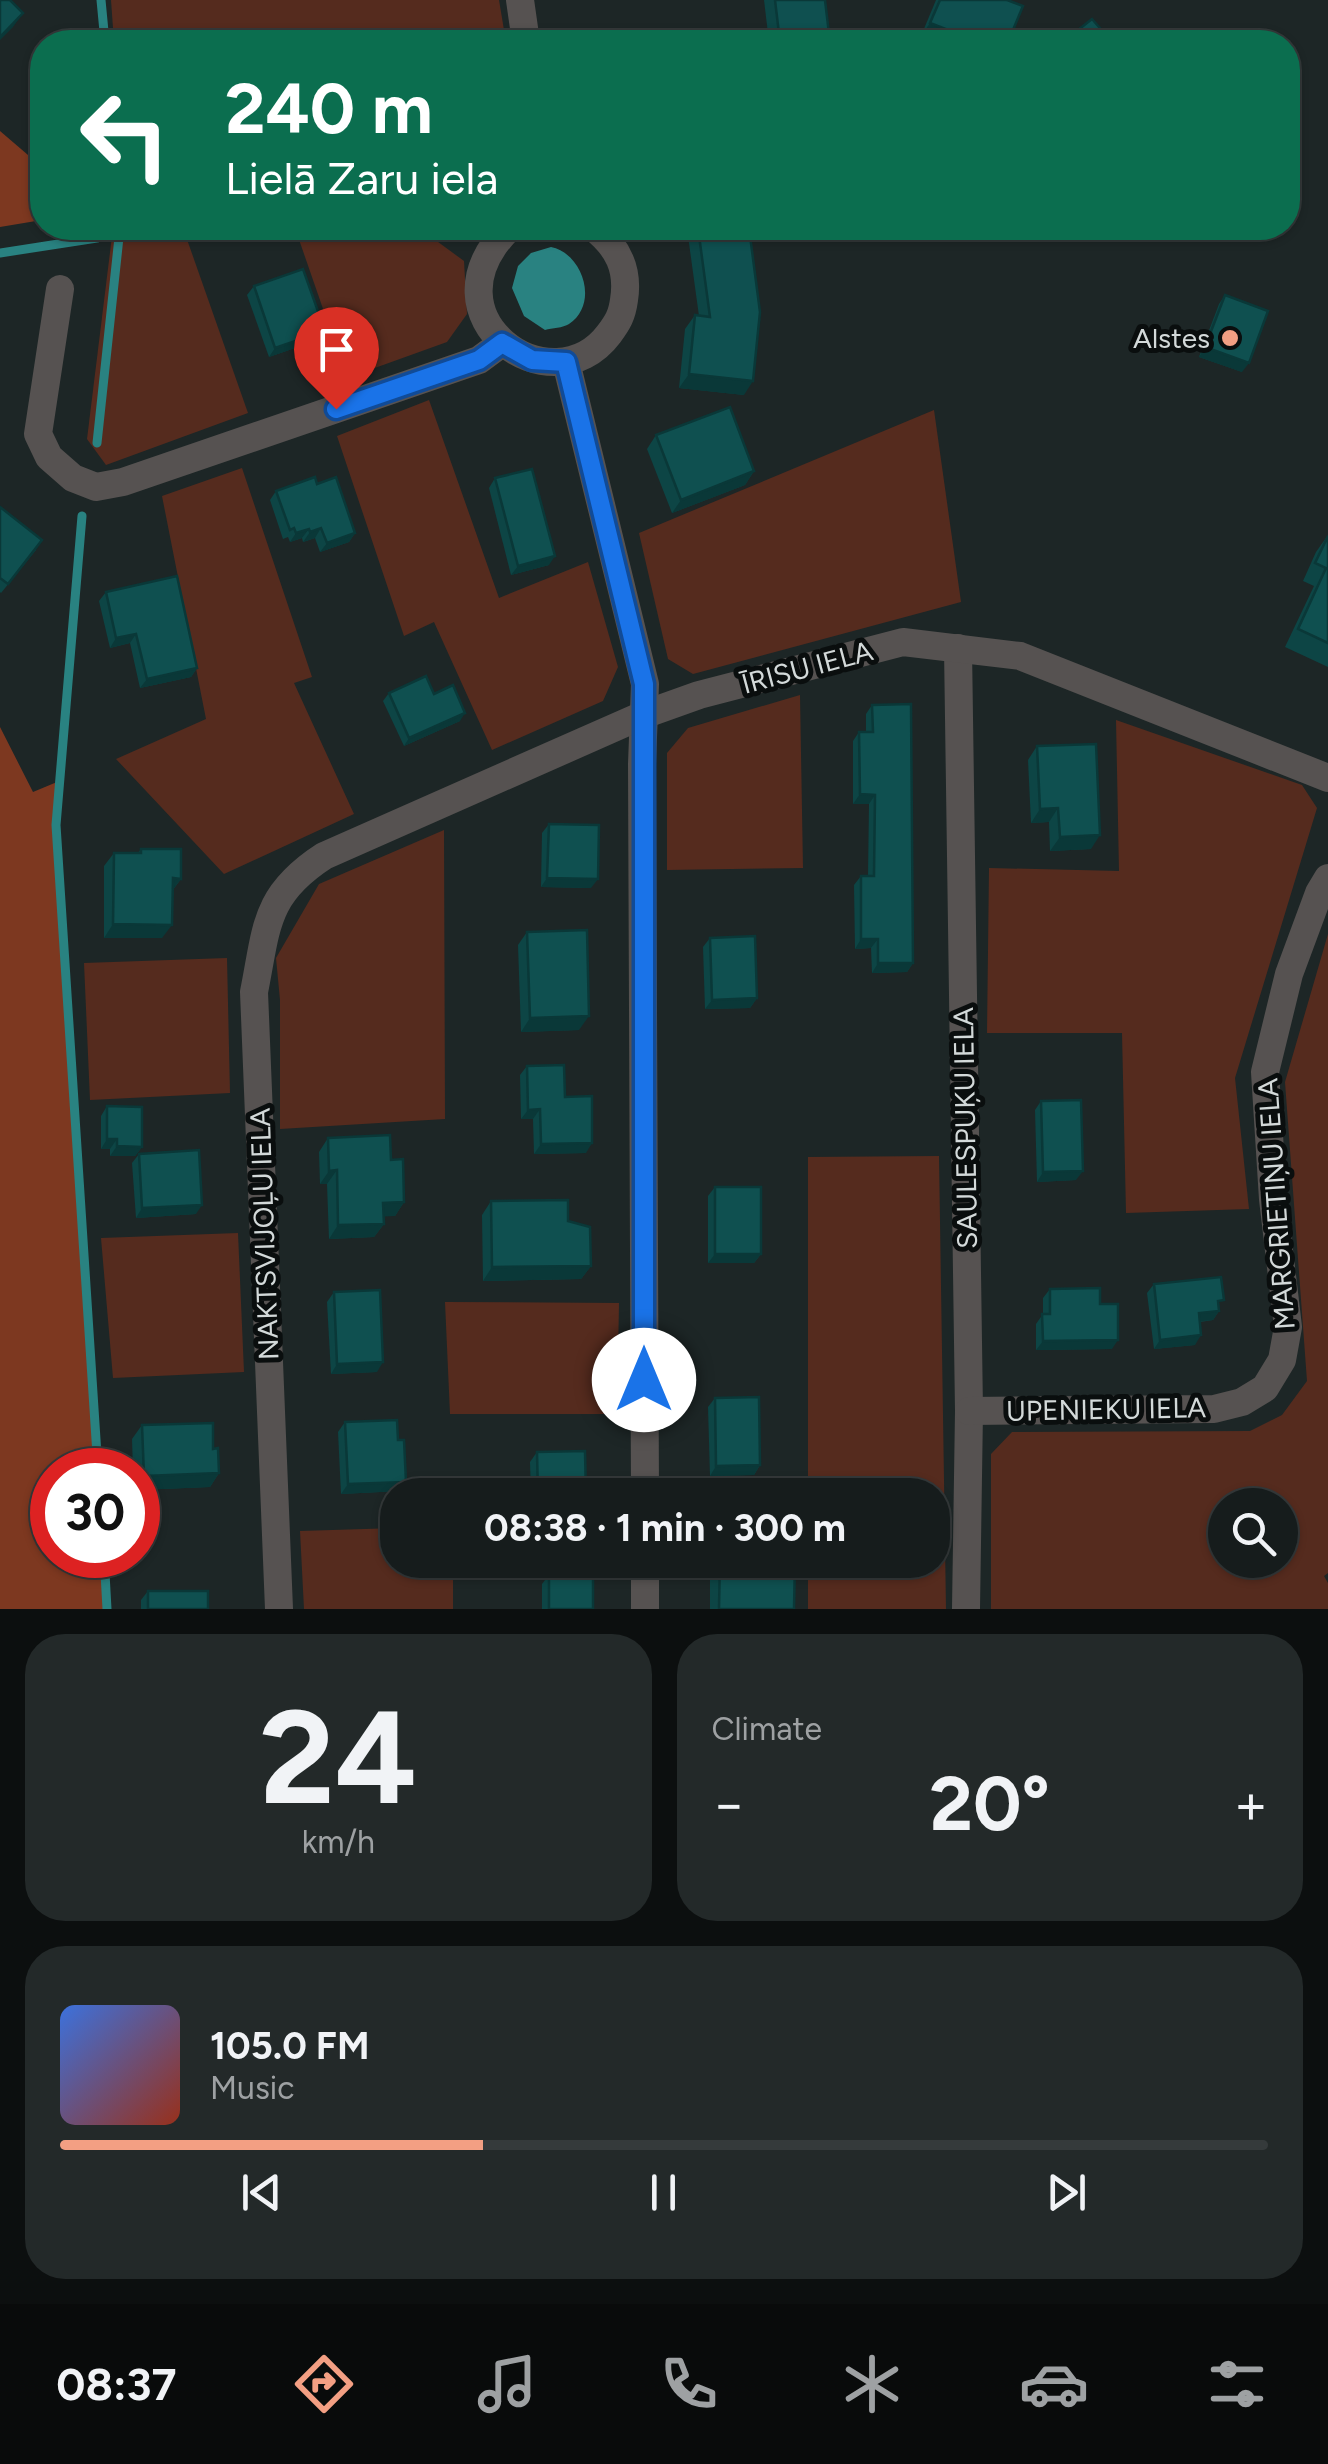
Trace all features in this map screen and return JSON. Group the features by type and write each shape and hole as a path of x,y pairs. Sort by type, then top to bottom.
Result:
{"street":[{"path":"520,0 524,30"},
{"path":"497,240 490,247 478,280 482,314 502,343 532,360 566,362 600,346 622,316 627,278 608,240"},
{"path":"60,289 38,434 49,457 65,474 96,487 123,482 479,360 502,343"},
{"path":"566,362 644,684 645,1478"},
{"name":"ĪRISU IELA","path":"301,871 324,856 643,715 903,642 1020,656 1328,778"},
{"name":"SAULESPUĶU IELA","path":"958,648 969,1412 966,1609"},
{"name":"NAKTSVIJOĻU IELA","path":"279,1609 254,992 270,908 301,871"},
{"name":"MARGRIETIŅU IELA","path":"1242,1402 1265,1388 1282,1360 1288,1327 1272,1199 1264,1072 1289,974 1328,878"},
{"name":"UPENIEKU IELA","path":"969,1412 1214,1409 1242,1402"},
{"path":"645,1578 645,1609"}],"shaded area":[{"path":"111,0 499,0 504,30 113,30"},
{"path":"0,131 30,157 30,222 0,227"},
{"path":"112,240 187,240 248,413 106,465 87,439"},
{"path":"299,240 435,240 464,261 467,314 447,342 347,378"},
{"path":"429,400 499,598 588,562 618,667 603,701 492,750 434,622 404,636 337,436"},
{"path":"934,410 961,602 693,674 668,659 639,533"},
{"path":"242,468 312,677 294,683 354,814 224,874 116,759 206,719 162,496"},
{"path":"800,695 803,868 667,870 667,753 688,728"},
{"path":"1116,720 1302,785 1317,808 1235,1078 1249,1209 1126,1213 1122,1033 987,1033 989,868 1119,871"},
{"path":"0,727 33,792 57,782 56,825 97,1448 30,1448 30,1578 105,1578 107,1609 0,1609"},
{"path":"444,830 445,1119 280,1129 280,1000 276,958 319,884"},
{"path":"1328,934 1328,1573 1324,1576 1328,1583 1328,1609 991,1609 991,1454 1012,1432 1250,1431 1282,1415 1307,1381 1285,1082"},
{"path":"227,958 230,1093 90,1100 84,963"},
{"path":"939,1156 944,1478 808,1478 808,1157"},
{"path":"238,1233 244,1372 113,1378 101,1238"},
{"path":"445,1302 619,1303 617,1414 450,1414"},
{"path":"380,1529 380,1578 453,1578 453,1609 304,1609 300,1531"},
{"path":"808,1578 946,1578 946,1609 808,1609"}],"water":[{"path":"551,247 562,251 578,268 585,292 584,304 569,324 545,330 524,316 512,288 518,266 531,253"}],"building":[{"path":"0,0 10,0 23,13 0,37"},
{"path":"775,0 825,0 829,30 779,30"},
{"path":"940,0 1007,0 1023,6 1013,30 948,30 930,23"},
{"path":"1092,19 1102,30 1078,30"},
{"path":"700,240 751,240 760,312 753,381 689,374 695,315 710,317"},
{"path":"303,269 325,331 275,348 254,286"},
{"name":"Alstes","path":"1225,295 1268,311 1249,363 1205,347"},
{"path":"730,407 754,471 681,500 656,435"},
{"path":"532,469 555,556 518,566 495,478"},
{"path":"315,477 317,484 336,477 355,533 327,543 321,528 296,533 294,528 290,530 276,491"},
{"path":"0,507 42,540 8,584 0,578"},
{"path":"1328,536 1328,643 1298,629 1326,568 1315,563"},
{"path":"177,576 197,668 147,679 136,634 116,638 106,592"},
{"path":"426,676 434,694 453,685 465,713 409,738 389,693"},
{"path":"911,704 913,963 878,963 878,939 861,939 861,876 874,876 875,795 860,794 859,732 873,732 872,705"},
{"path":"1096,744 1100,835 1060,837 1058,808 1040,809 1037,746"},
{"path":"549,824 599,825 598,879 547,878"},
{"path":"141,849 181,849 181,879 173,878 172,925 113,924 114,853 141,853"},
{"path":"587,930 589,1016 530,1018 527,932"},
{"path":"755,936 757,998 712,1000 710,938"},
{"path":"564,1065 565,1097 592,1096 592,1143 541,1144 540,1109 528,1110 527,1066"},
{"path":"1081,1100 1083,1171 1043,1172 1041,1101"},
{"path":"107,1106 142,1107 142,1147 117,1146 117,1139 107,1139"},
{"path":"390,1135 391,1160 403,1159 404,1202 383,1203 384,1224 338,1225 337,1170 329,1171 328,1138"},
{"path":"199,1150 202,1205 142,1208 139,1154"},
{"path":"715,1187 761,1187 761,1254 715,1254"},
{"path":"568,1200 568,1221 590,1227 591,1266 492,1267 491,1201"},
{"path":"1221,1277 1224,1300 1218,1301 1219,1311 1199,1313 1201,1335 1160,1340 1154,1284"},
{"path":"1100,1288 1100,1304 1118,1304 1118,1340 1043,1341 1042,1314 1050,1314 1050,1289"},
{"path":"380,1290 383,1362 337,1364 334,1292"},
{"path":"759,1397 760,1465 716,1466 715,1398"},
{"path":"397,1420 398,1440 404,1440 406,1478 348,1484 345,1422"},
{"path":"213,1423 213,1449 218,1448 219,1473 160,1475 160,1448 143,1448 142,1425"},
{"path":"585,1451 586,1478 538,1478 537,1452"},
{"path":"549,1578 593,1578 593,1609 549,1609"},
{"path":"720,1578 795,1578 794,1609 719,1609"},
{"path":"148,1591 208,1591 208,1609 148,1609"}],"waterway":[{"path":"101,0 104,30"},
{"path":"0,253 84,240"},
{"path":"97,443 119,240"},
{"path":"82,516 56,825 97,1448"},
{"path":"105,1578 107,1609"}],"place":[{"name":"Alstes","path":"1230,338"}],"route":[{"path":"336,409 479,360 502,343 532,360 566,362 644,684 644,1380"}]}
